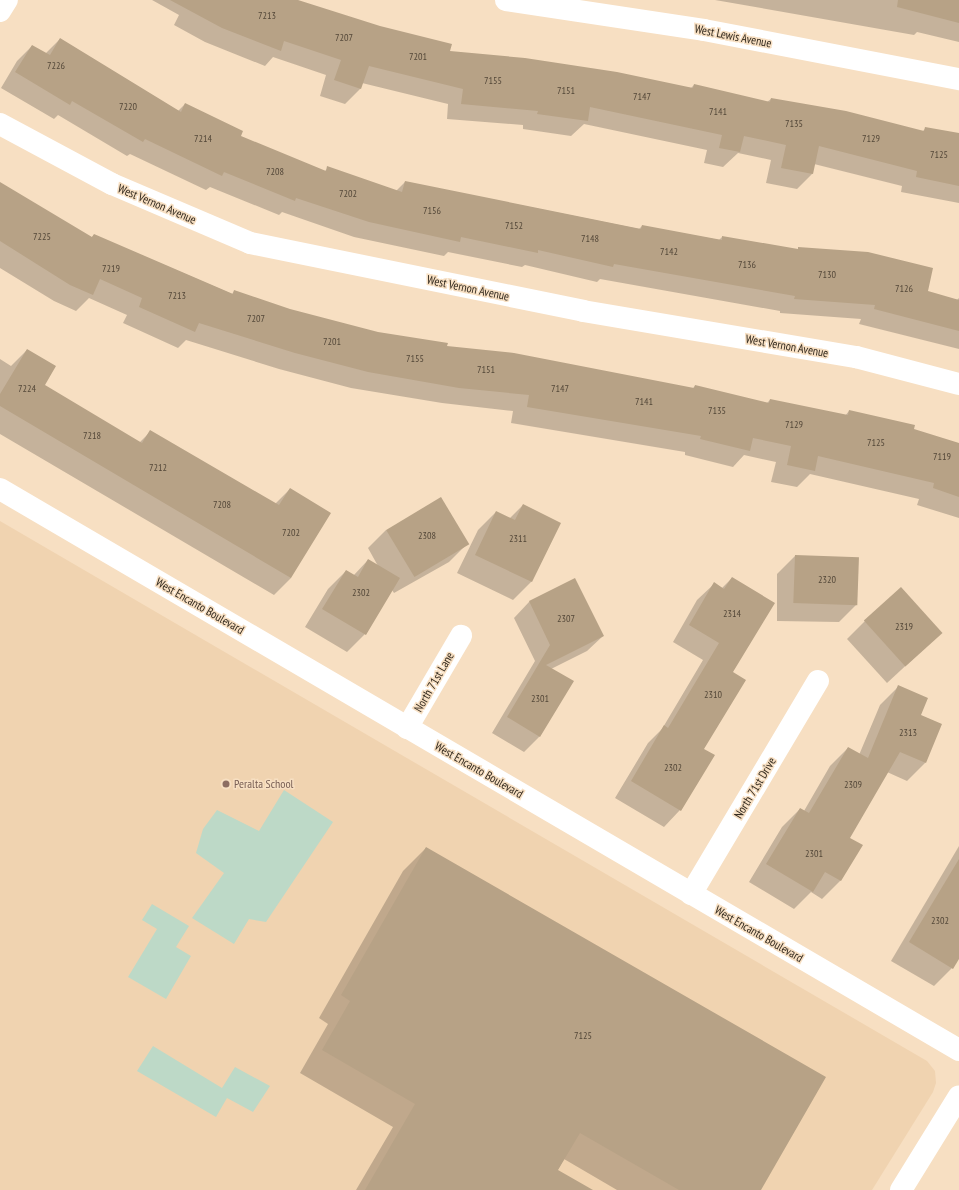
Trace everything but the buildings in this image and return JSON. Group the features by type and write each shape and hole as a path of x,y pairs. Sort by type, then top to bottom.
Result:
{"street":[{"path":"0,11 7,0"},
{"name":"West Lewis Avenue","path":"506,0 704,30 959,79"},
{"name":"West Vernon Avenue","path":"0,124 112,184 250,243 583,311 856,357 959,384"},
{"name":"West Encanto Boulevard","path":"0,489 959,1050"},
{"name":"North 71st Lane","path":"407,728 461,636"},
{"name":"North 71st Drive","path":"691,894 818,681"},
{"path":"901,1190 959,1096"}],"shaded area":[{"name":"Peralta School","path":"0,521 927,1061 935,1071 936,1083 933,1092 872,1190 0,1190"}],"green space":[{"path":"284,790 333,822 266,922 249,919 234,944 192,918 224,873 196,853 203,829 217,810 259,831"},
{"path":"152,904 189,926 176,947 191,956 166,999 128,977 157,929 142,920"},
{"path":"153,1046 222,1088 235,1067 270,1086 253,1112 227,1098 216,1117 137,1071"}],"place":[{"name":"Peralta School","path":"226,784"}]}
